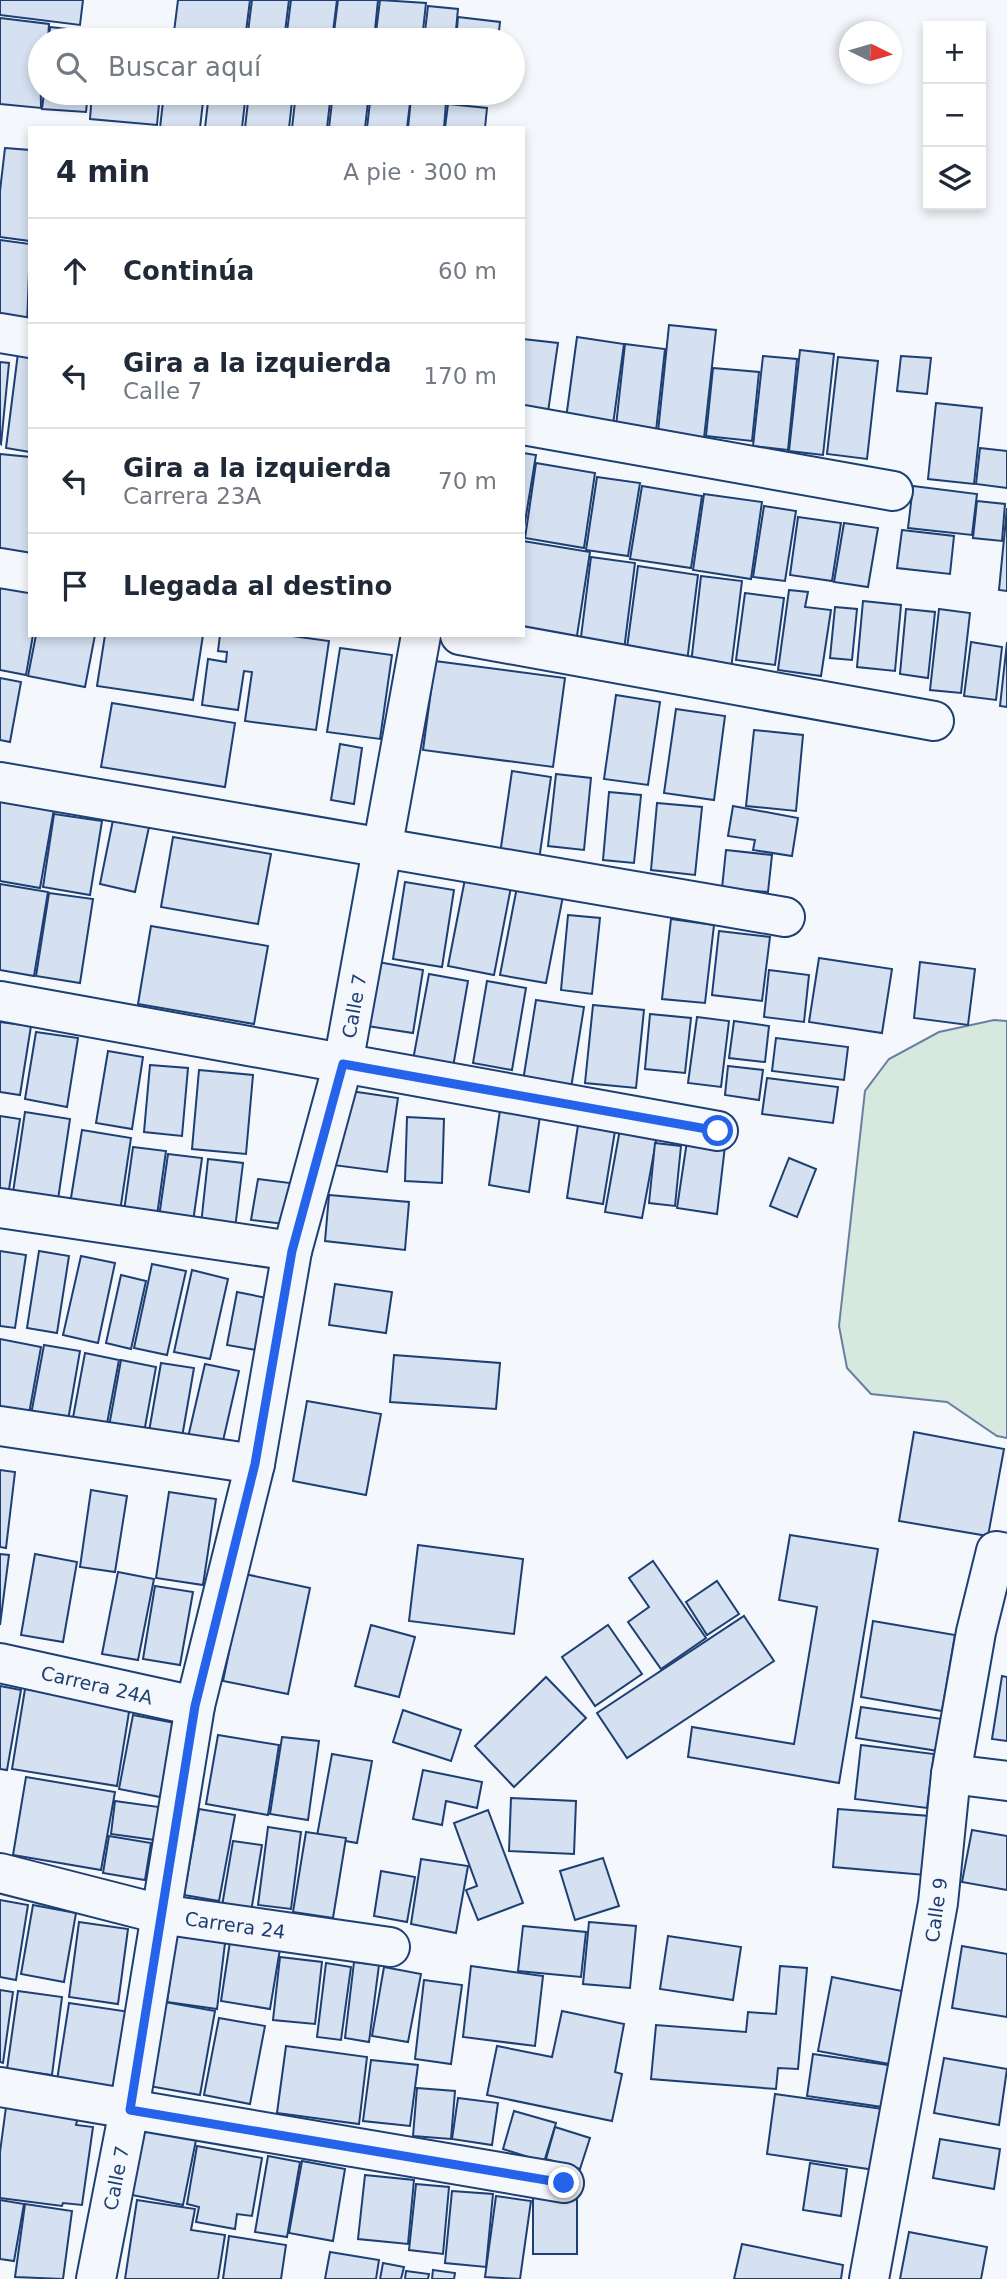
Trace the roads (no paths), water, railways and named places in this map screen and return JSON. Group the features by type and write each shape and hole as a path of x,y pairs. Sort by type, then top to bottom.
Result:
{"street":[{"path":"0,333 28,338"},
{"path":"525,425 893,491"},
{"path":"0,568 28,573"},
{"name":"Calle 7","path":"96,2279 130,2110 195,1706 255,1464 292,1251 343,1064 421,637"},
{"path":"471,637 934,721"},
{"path":"0,782 785,917"},
{"path":"0,1001 718,1131"},
{"path":"0,1208 292,1251"},
{"path":"0,1426 255,1464"},
{"name":"Calle 9","path":"869,2279 938,1903 951,1774 976,1632 996,1551 1007,1553"},
{"name":"Carrera 24A","path":"0,1663 195,1706"},
{"path":"951,1774 1007,1781"},
{"name":"Carrera 24","path":"0,1873 160,1914 390,1947"},
{"path":"0,2087 564,2183"}]}
